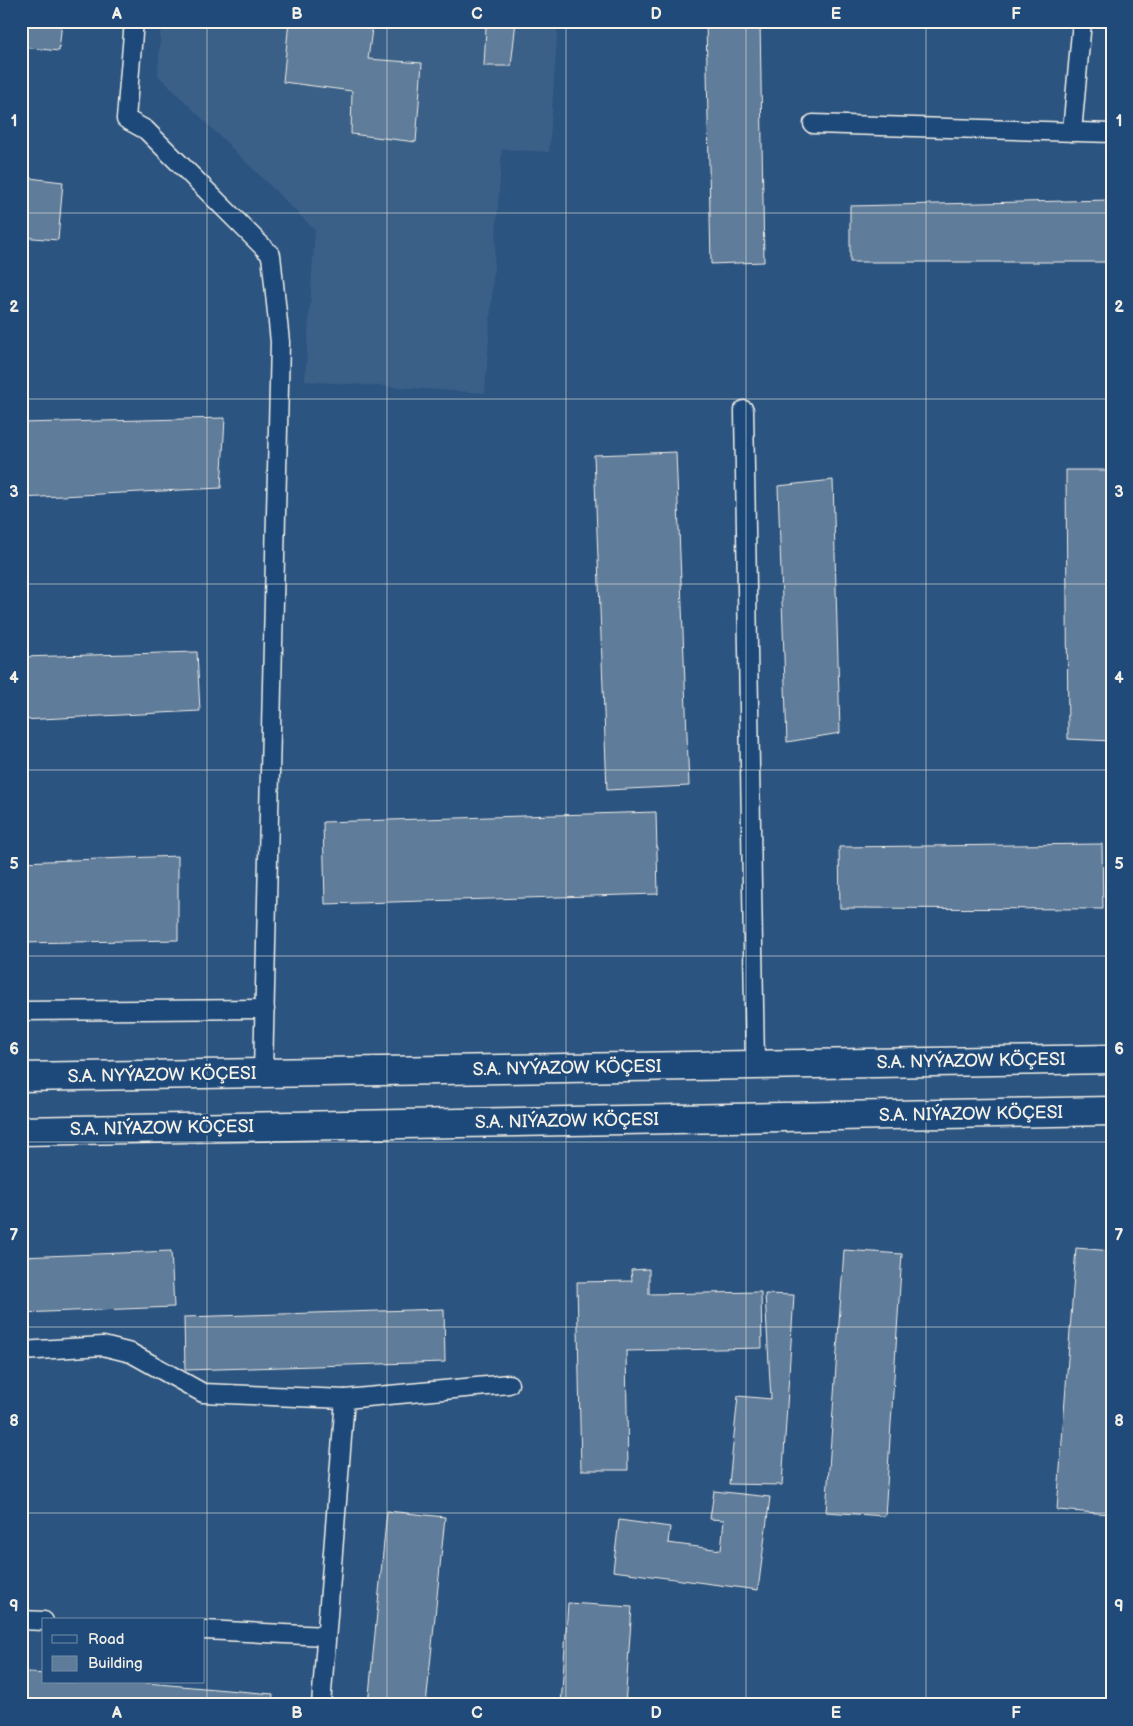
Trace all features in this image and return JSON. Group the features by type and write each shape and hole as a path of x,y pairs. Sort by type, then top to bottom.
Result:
{"main road":[{"name":"S.A. NYÝAZOW KÖÇESI","path":"21,1077 1112,1058"},
{"name":"S.A. NIÝAZOW KÖÇESI","path":"21,1131 1112,1111"}],"lane":[{"path":"134,21 126,119 146,130 272,254 280,342 263,1073"},
{"path":"1072,132 1082,21"},
{"path":"812,124 1112,133"},
{"path":"744,410 755,1065"},
{"path":"21,1011 265,1009"},
{"path":"21,1351 103,1346 131,1353 203,1393 345,1399 509,1384"},
{"path":"320,1705 345,1399"},
{"path":"21,1620 42,1621"},
{"path":"205,1630 326,1636"}],"shaded area":[{"path":"161,21 558,21 549,152 502,149 485,393 305,381 315,230 158,75"}],"building":[{"path":"21,21 62,21 59,51 21,47"},
{"path":"289,21 373,21 368,59 422,63 416,142 351,134 352,91 283,82"},
{"path":"452,21 516,21 511,66 484,66 486,27"},
{"path":"706,21 760,21 764,262 711,264"},
{"path":"21,177 63,182 58,240 21,237"},
{"path":"1110,200 1109,262 850,262 850,206"},
{"path":"225,418 221,488 21,498 21,423"},
{"path":"676,452 689,786 607,790 594,455"},
{"path":"1066,470 1112,470 1112,741 1068,739"},
{"path":"833,480 840,733 787,742 778,486"},
{"path":"197,652 200,711 21,720 21,657"},
{"path":"656,812 658,894 325,904 323,822"},
{"path":"1102,844 1103,909 840,908 839,847"},
{"path":"178,856 178,940 21,943 21,862"},
{"path":"1076,1248 1112,1251 1110,1514 1057,1510"},
{"path":"844,1250 902,1254 885,1516 826,1512"},
{"path":"171,1251 174,1307 21,1313 21,1257"},
{"path":"649,1269 649,1294 761,1292 762,1348 626,1351 628,1470 581,1470 577,1282 632,1281 631,1270"},
{"path":"765,1294 794,1295 782,1485 729,1484 738,1396 771,1399"},
{"path":"444,1309 445,1362 185,1370 184,1317"},
{"path":"714,1491 770,1497 758,1590 613,1571 619,1520 670,1527 668,1543 721,1550 724,1520 710,1519"},
{"path":"387,1511 445,1517 426,1705 368,1705"},
{"path":"568,1603 632,1607 625,1705 561,1705"},
{"path":"21,1672 42,1674 42,1684 158,1684 273,1694 272,1705 21,1705"}]}
